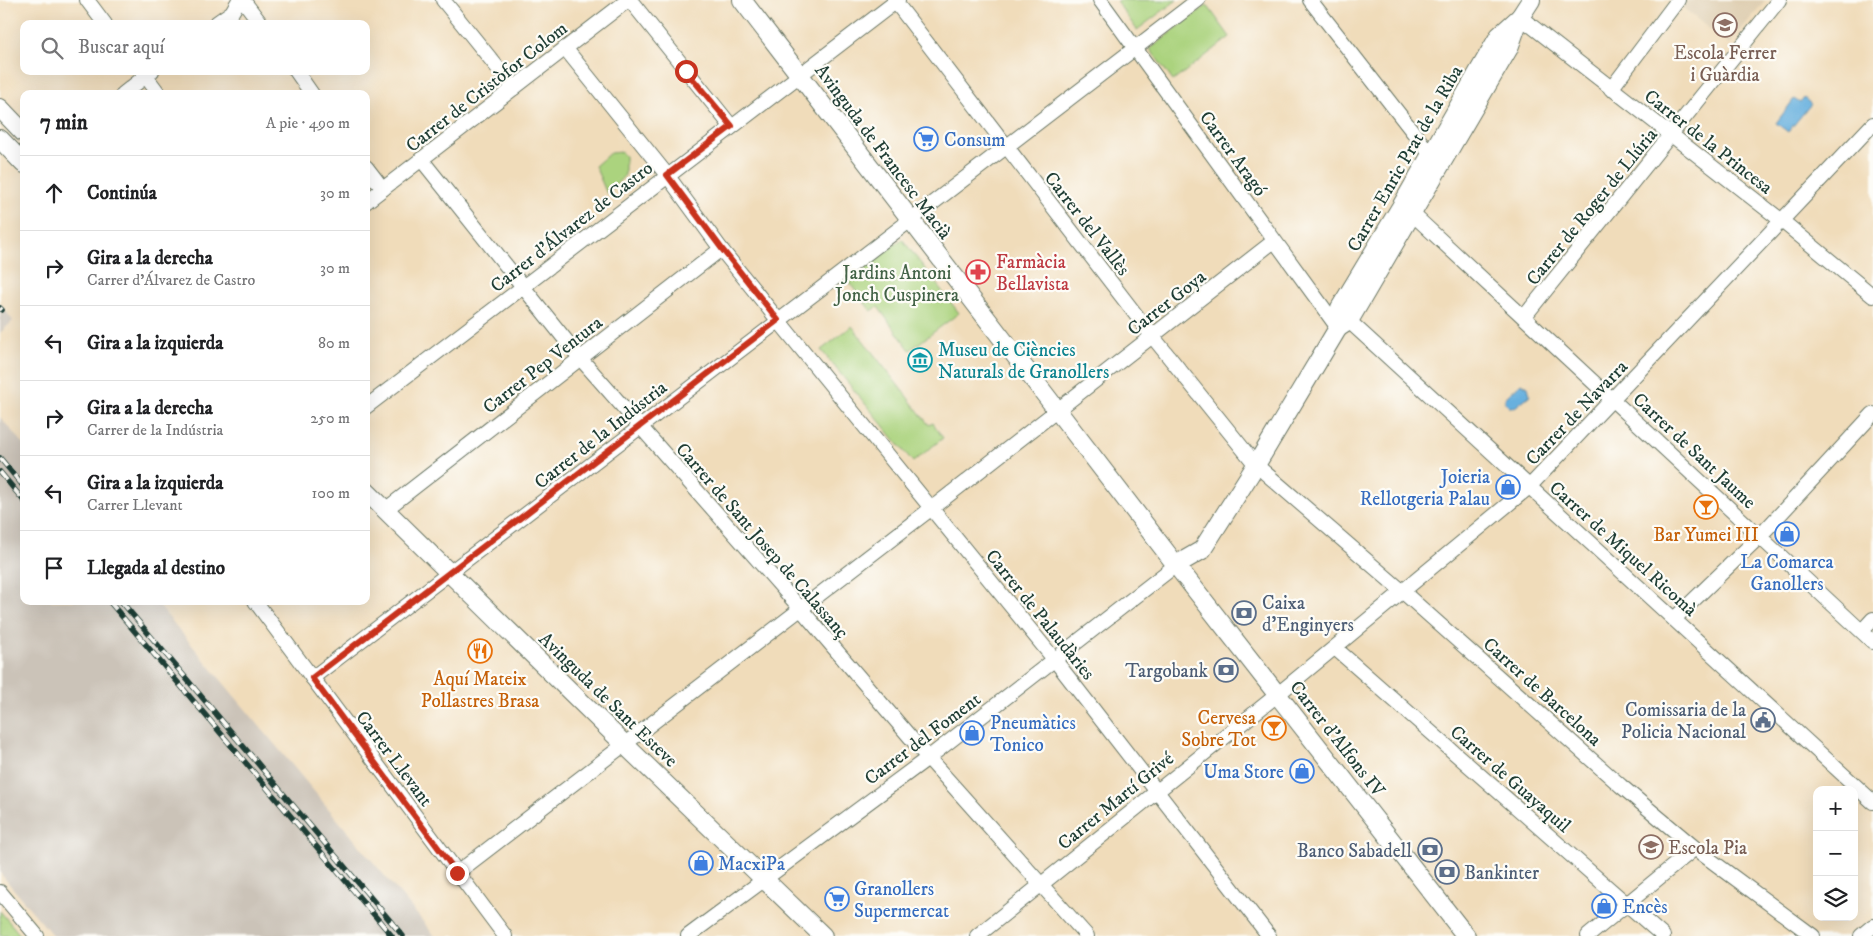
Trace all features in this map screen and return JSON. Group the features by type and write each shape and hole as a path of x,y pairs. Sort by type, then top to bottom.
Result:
{"street":[{"path":"87,0 103,20"},
{"path":"221,20 232,12 239,0"},
{"path":"243,0 258,20"},
{"path":"443,0 514,88"},
{"path":"629,0 732,126"},
{"name":"Carrer de Cristòfor Colom","path":"370,199 629,0"},
{"name":"Avinguda de Francesc Macià","path":"742,0 1176,565"},
{"name":"Carrer Aragó","path":"1100,0 1274,241 1343,325"},
{"name":"Carrer de la Indústria","path":"312,678 1198,0"},
{"path":"1310,0 1431,155"},
{"name":"Carrer Enric Prat de la Riba","path":"1176,565 1202,550 1256,465 1343,325 1340,308 1408,210 1509,48 1520,17 1531,0"},
{"path":"1612,89 1678,0"},
{"name":"Carrer de Roger de Llúria","path":"1524,317 1779,0"},
{"name":"Carrer d'Álvarez de Castro","path":"370,404 896,1"},
{"name":"Carrer del Vallès","path":"896,1 1005,147 1153,337 1256,465"},
{"name":"Carrer Enric Prat de la Riba","path":"1408,210 1431,155 1500,36 1520,17"},
{"name":"Carrer de la Princesa","path":"1520,17 1782,221 1873,296"},
{"name":"Carrer de Palaudàries","path":"565,48 667,175 778,320 1054,659 1269,936"},
{"path":"128,90 145,75"},
{"path":"148,75 157,90"},
{"path":"299,75 309,90"},
{"path":"0,108 20,129"},
{"name":"Carrer de Navarra","path":"1277,695 1529,487 1614,400 1873,124"},
{"path":"0,139 20,160"},
{"name":"Carrer de Sant Josep de Calassanç","path":"421,159 522,288 639,427 800,608 928,758 1087,936"},
{"path":"370,172 383,189"},
{"name":"Carrer de Sant Jaume","path":"1408,210 1873,642"},
{"name":"Carrer Goya","path":"457,873 932,508 1274,241"},
{"name":"Carrer Pep Ventura","path":"385,510 722,249"},
{"name":"Carrer de Miquel Ricomà","path":"1343,325 1529,487 1873,802"},
{"path":"1674,618 1760,536 1873,414"},
{"name":"Carrer de Barcelona","path":"1256,465 1402,591 1621,786 1695,848 1813,936"},
{"name":"Avinguda de Sant Esteve","path":"370,495 823,936"},
{"name":"Carrer del Foment","path":"688,936 928,758 1176,565"},
{"name":"Carrer d'Alfons IV","path":"1176,565 1466,936"},
{"name":"Carrer Llevant","path":"258,605 505,936"},
{"path":"1862,631 1873,620"},
{"name":"Carrer de Guayaquil","path":"1335,648 1662,936"},
{"name":"Carrer Martí Grivé","path":"977,936 1277,695"},
{"path":"1588,936 1695,848"},
{"path":"0,892 37,936"},
{"path":"1861,936 1873,926"}],"shaded area":[{"name":"Escola Ferrer i Guàrdia","path":"1686,0 1765,0 1729,45 1681,6"},
{"path":"0,303 13,321 0,333"},
{"path":"0,417 20,440 20,605 158,605 435,936 53,936 0,873"}],"green space":[{"path":"1119,0 1177,0 1137,30 1117,2"},
{"path":"1207,5 1230,37 1173,81 1150,49"},
{"path":"621,152 625,156 625,175 607,194 595,166 610,153"},
{"name":"Jardins Antoni Jonch Cuspinera","path":"902,239 959,313 910,350 878,307 871,311 848,281"},
{"path":"852,326 929,425 933,423 943,438 913,462 821,350"},
{"path":"0,911 21,936 0,936"}],"water":[{"path":"1804,98 1811,104 1788,132 1776,123 1794,99 1800,103"},
{"path":"1521,383 1528,387 1530,395 1515,407 1509,407 1505,403 1505,398"}],"railway":[{"path":"0,458 20,482"},
{"path":"0,472 20,496"},
{"path":"112,605 392,936"},
{"path":"124,605 403,936"}],"place":[{"name":"Escola Ferrer i Guàrdia","path":"1725,25"},
{"name":"Consum","path":"926,139"},
{"name":"Farmàcia Bellavista","path":"978,272"},
{"name":"Museu de Ciències Naturals de Granollers","path":"920,360"},
{"name":"Joieria Rellotgeria Palau","path":"1508,487"},
{"name":"Bar Yumei III","path":"1706,507"},
{"name":"La Comarca Ganollers","path":"1787,534"},
{"name":"Caixa d'Enginyers","path":"1244,613"},
{"name":"Aquí Mateix Pollastres Brasa","path":"480,651"},
{"name":"Targobank","path":"1226,670"},
{"name":"Comissaria de la Policia Nacional","path":"1763,720"},
{"name":"Cervesa Sobre Tot","path":"1274,728"},
{"name":"Pneumàtics Tonico","path":"972,733"},
{"name":"Uma Store","path":"1302,771"},
{"name":"Escola Pia","path":"1651,847"},
{"name":"Banco Sabadell","path":"1430,850"},
{"name":"MacxiPa","path":"701,863"},
{"name":"Bankinter","path":"1447,872"},
{"name":"Granollers Supermercat","path":"837,899"},
{"name":"Encès","path":"1604,906"}],"route":[{"path":"457,873 312,678 778,320 667,175 732,126 686,71"}]}
